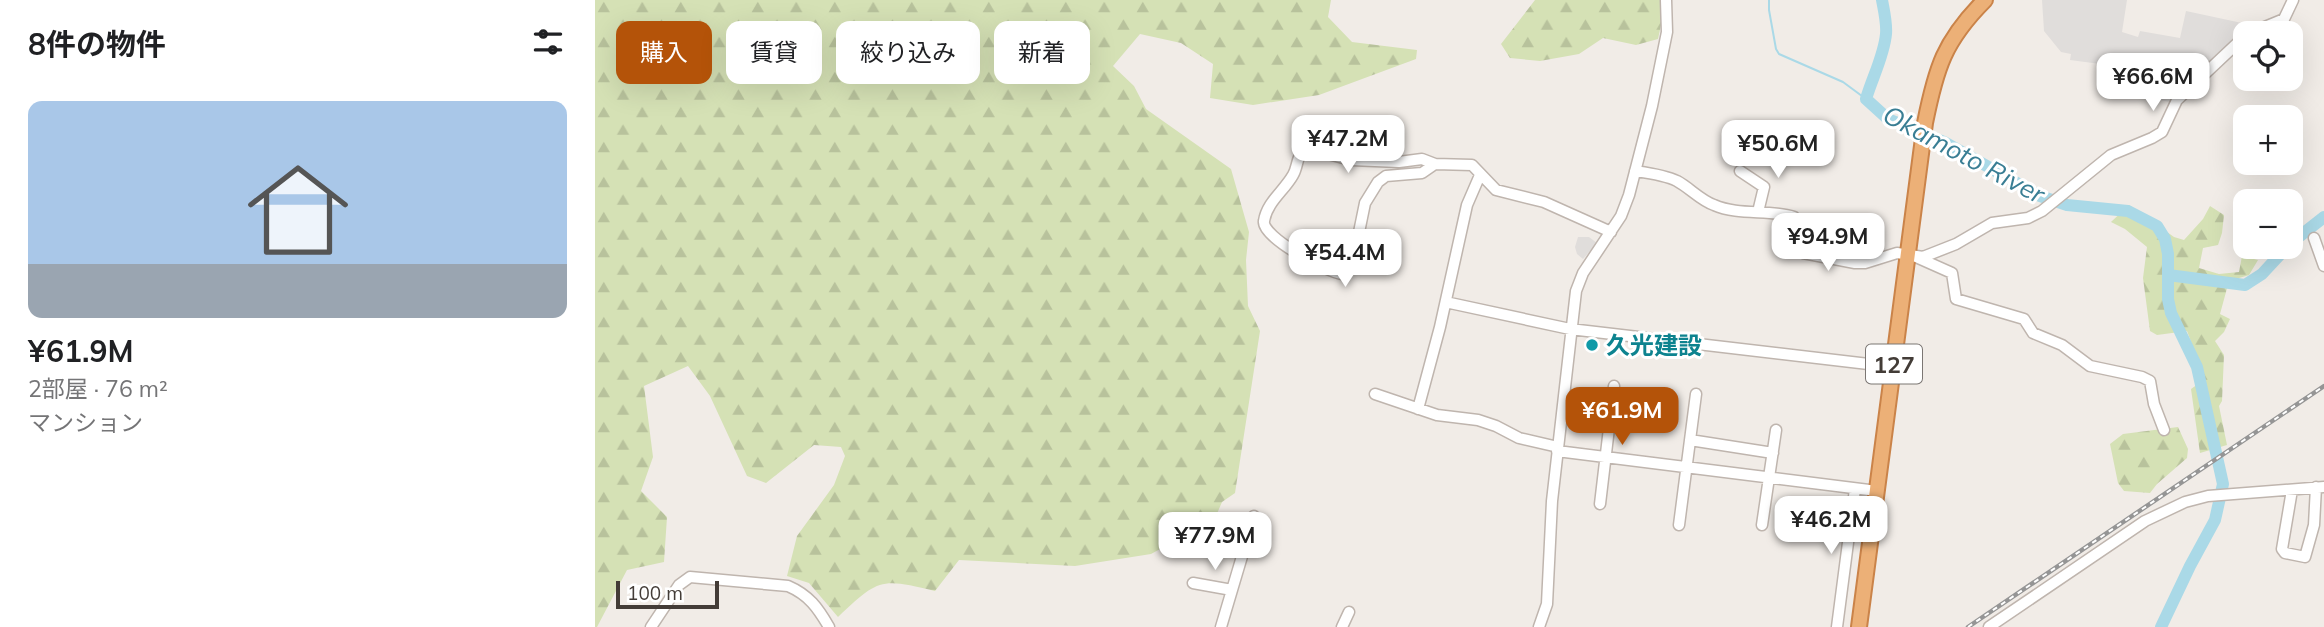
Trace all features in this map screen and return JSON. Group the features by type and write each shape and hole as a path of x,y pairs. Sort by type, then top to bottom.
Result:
{"highway":[{"name":"127","path":"1859,627 1894,367 1912,256 1919,161 1925,123 1939,63 1951,40 1985,0"},
{"name":"127","path":"1972,13 1991,0"}],"street":[{"path":"1539,627 1547,604 1552,501 1576,291 1583,273 1621,216 1635,171 1667,32 1666,0"},
{"path":"2279,21 2284,19 2293,0"},
{"path":"1635,171 1668,177 1713,205 1725,209 1794,217 1800,227 1797,242 1803,253 1854,263 1897,253 1923,257 1956,244 1992,223 2028,218 2042,211 2111,155 2162,132 2177,100 2233,48"},
{"path":"1435,164 1422,173 1386,176 1378,182 1365,203 1357,242 1342,274 1328,270 1265,230 1263,222 1273,200 1293,175 1296,163 1304,151 1318,150 1351,160 1399,162 1422,159 1435,164 1472,165 1496,190 1544,202 1611,232"},
{"path":"1740,171 1764,187 1758,212"},
{"path":"1418,409 1440,327 1467,205 1480,175"},
{"path":"2314,238 2324,266"},
{"path":"1912,256 1952,273 1956,299 2024,319 2033,333 2062,345 2095,369 2142,377 2150,381 2154,404 2164,430"},
{"path":"1450,303 1570,329 1894,367"},
{"path":"1600,504 1614,386"},
{"path":"1375,394 1437,415 1478,420 1519,438 1557,449 1877,491"},
{"path":"1679,525 1696,394"},
{"path":"1762,524 1776,430"},
{"path":"1690,440 1773,453"},
{"path":"1989,627 2145,521 2185,502 2208,496 2320,487 2305,557 2285,553 2281,549 2292,490"},
{"path":"1837,627 1855,489"},
{"path":"1221,627 1254,516"},
{"path":"651,627 679,584 690,577 788,586 803,592 818,607 829,627"},
{"path":"1193,583 1232,590"},
{"path":"1342,627 1349,612"}],"green space":[{"path":"595,0 1331,0 1328,17 1352,42 1417,50 1416,59 1319,95 1253,105 1210,98 1213,64 1181,43 1140,34 1113,66 1134,86 1146,109 1231,169 1249,232 1246,260 1248,306 1260,331 1235,493 1222,502 1201,551 1180,538 1151,554 1075,566 959,560 935,591 903,584 882,584 872,588 838,617 809,583 787,576 797,536 834,485 845,456 841,447 814,445 766,483 747,476 710,396 688,366 644,386 653,457 641,491 667,517 664,562 627,570 595,627"},
{"path":"1535,0 1666,2 1658,39 1636,45 1603,38 1579,54 1540,61 1510,58 1501,44"},
{"path":"2129,205 2174,237 2184,240 2203,219 2210,206 2224,215 2222,233 2218,245 2203,248 2199,268 2219,274 2239,272 2241,259 2258,260 2249,275 2229,281 2220,314 2230,319 2224,332 2215,341 2224,355 2222,401 2219,406 2227,445 2200,453 2191,389 2205,379 2187,331 2157,335 2150,331 2143,278 2147,247 2125,229 2111,222"},
{"path":"2178,427 2188,449 2187,458 2150,493 2124,491 2118,483 2110,444 2123,434"}],"shaded area":[{"path":"2042,0 2127,0 2122,32 2138,37 2140,31 2180,38 2186,11 2233,21 2233,48 2176,103 2127,94 2129,80 2123,67 2070,60 2071,54 2061,52 2044,31"},
{"path":"1578,237 1589,237 1597,243 1583,259 1577,254 1575,247"}],"waterway":[{"path":"1769,0 1779,54 1843,82 1866,99"},
{"name":"Okamoto River","path":"1882,0 1886,26 1885,42 1866,99 1888,119 1944,142 2040,196 2067,205 2128,211 2157,226 2165,239 2171,313 2197,367 2223,484 2215,520 2161,627"},
{"path":"2303,234 2324,217"},
{"path":"2168,275 2245,285 2262,274 2276,259"}],"railway":[{"path":"1968,627 2324,386"}],"place":[{"name":"久光建設","path":"1592,345"}]}
